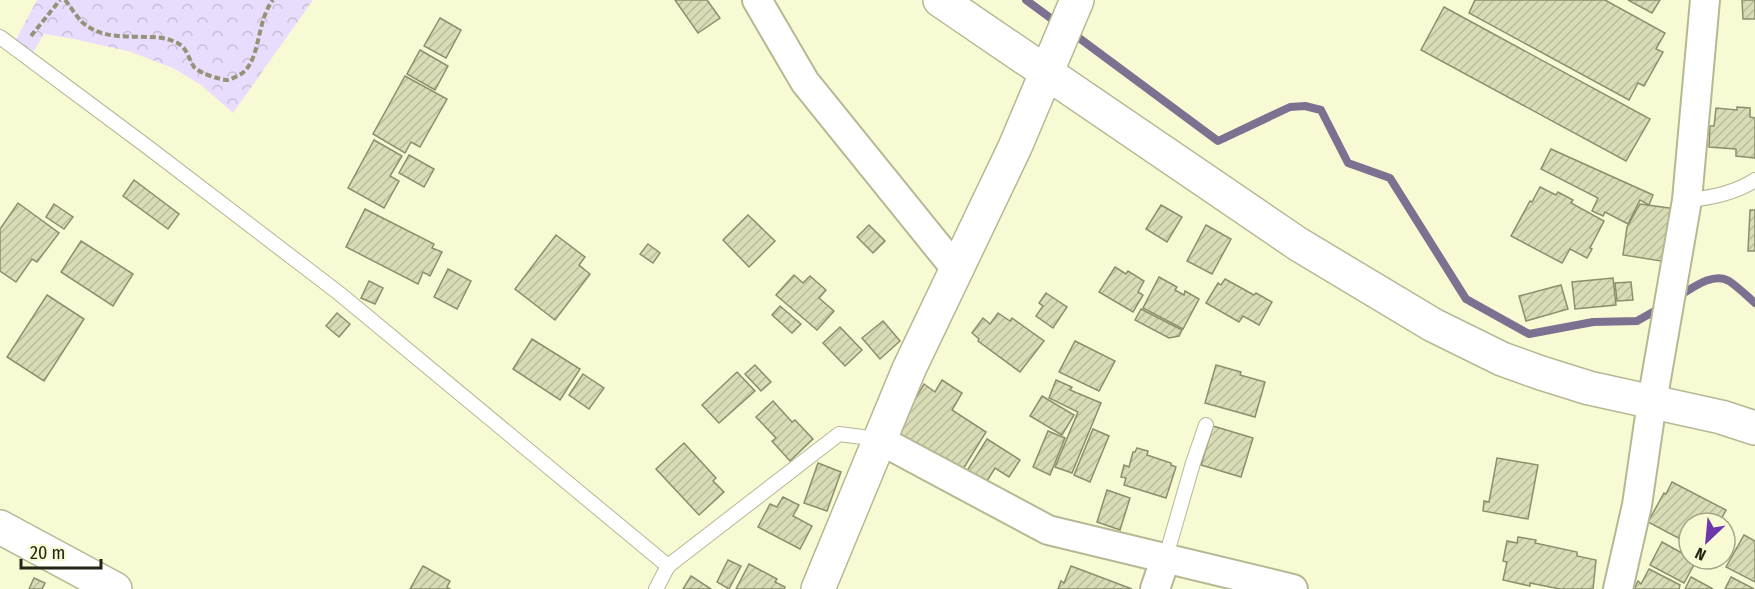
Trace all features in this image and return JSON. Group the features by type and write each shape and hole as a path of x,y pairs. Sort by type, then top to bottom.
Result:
{"street":[{"path":"757,0 806,82 957,269"},
{"path":"940,0 1298,244 1433,325 1503,359 1541,373 1589,388 1721,417 1755,428"},
{"path":"818,589 878,439 1015,147 1077,0"},
{"path":"1617,589 1637,505 1652,402 1687,200 1705,0"},
{"path":"878,439 1048,530 1293,589"},
{"path":"0,528 115,589"},
{"path":"1155,589 1165,560"}],"lane":[{"path":"0,37 340,294 668,566"},
{"path":"1687,200 1712,198 1755,180"},
{"path":"1165,560 1206,425"},
{"path":"656,589 668,566 839,434 878,439"}],"path":[{"path":"20,51 42,20 60,0"},
{"path":"65,0 82,22 99,33 121,37 159,37 177,42 187,51 195,69 228,80 242,74 251,63 266,9 273,0"}],"green space":[{"path":"37,0 313,0 233,113 201,85 173,68 131,52 44,34 32,54 14,43"}],"building":[{"path":"675,0 707,0 720,18 698,33"},
{"path":"1475,0 1605,0 1665,33 1656,49 1663,52 1644,86 1638,83 1629,100 1469,13"},
{"path":"1628,0 1660,0 1652,13"},
{"path":"1742,0 1755,0 1755,19 1743,19"},
{"path":"1444,7 1650,119 1626,161 1421,50"},
{"path":"440,18 461,30 446,58 424,46"},
{"path":"420,50 448,66 435,90 407,74"},
{"path":"405,76 447,99 420,147 411,142 405,153 373,134"},
{"path":"1737,107 1750,108 1750,117 1755,118 1755,158 1736,156 1736,149 1709,147 1710,126 1714,126 1716,108 1737,110"},
{"path":"374,140 402,156 390,176 399,181 384,208 348,188"},
{"path":"1551,149 1653,195 1649,205 1640,200 1628,224 1605,212 1603,216 1592,211 1598,198 1541,169"},
{"path":"409,155 434,169 424,187 399,173"},
{"path":"134,180 179,214 168,229 123,196"},
{"path":"1540,187 1556,195 1558,192 1573,200 1571,203 1604,221 1587,258 1570,249 1562,263 1511,236"},
{"path":"18,203 59,233 37,262 32,259 16,282 0,271 0,229"},
{"path":"54,204 73,217 64,229 46,217"},
{"path":"1640,204 1676,209 1667,262 1623,255 1627,227"},
{"path":"1161,205 1182,217 1167,242 1146,229"},
{"path":"365,209 434,244 432,248 442,252 430,276 423,272 418,284 346,247"},
{"path":"1750,210 1755,210 1755,251 1748,251"},
{"path":"748,215 775,241 749,267 723,240"},
{"path":"869,225 885,241 873,253 857,237"},
{"path":"1206,225 1231,239 1212,274 1187,261"},
{"path":"556,235 585,257 579,265 590,274 555,320 515,289"},
{"path":"81,241 133,274 113,306 61,272"},
{"path":"648,244 660,253 653,263 640,254"},
{"path":"1115,267 1126,274 1128,271 1144,281 1138,292 1143,295 1133,312 1099,292"},
{"path":"448,269 471,281 457,309 434,297"},
{"path":"794,275 803,283 810,276 826,290 819,298 834,311 817,330 776,295"},
{"path":"1159,277 1177,287 1175,290 1184,295 1185,291 1199,299 1183,329 1143,308"},
{"path":"1613,278 1616,305 1575,309 1572,282"},
{"path":"1225,279 1272,302 1259,325 1243,316 1239,322 1206,303 1218,283 1221,285"},
{"path":"369,281 383,288 375,304 361,298"},
{"path":"1631,282 1633,300 1617,301 1615,283"},
{"path":"1561,285 1568,309 1526,321 1519,296"},
{"path":"1046,293 1067,307 1053,328 1036,316 1043,306 1039,303"},
{"path":"47,295 84,319 44,381 7,357"},
{"path":"780,306 801,324 792,333 772,315"},
{"path":"1141,309 1182,330 1179,336 1169,338 1135,320"},
{"path":"337,313 350,324 339,337 326,326"},
{"path":"998,313 1010,321 1012,318 1044,341 1020,372 978,341 979,339 972,333 983,318 990,324"},
{"path":"883,321 900,341 880,359 862,338"},
{"path":"840,327 862,350 845,366 823,343"},
{"path":"532,339 580,369 560,400 513,369"},
{"path":"1075,341 1115,361 1099,391 1059,372"},
{"path":"755,365 771,382 761,391 745,374"},
{"path":"1216,365 1265,382 1255,417 1205,403"},
{"path":"737,372 755,391 719,423 702,405"},
{"path":"583,374 604,388 589,409 569,395"},
{"path":"942,380 962,393 952,410 986,432 960,474 894,433 924,384 935,392"},
{"path":"1056,380 1072,387 1070,390 1101,403 1072,473 1055,467 1078,412 1049,398"},
{"path":"1042,396 1074,415 1062,435 1030,416"},
{"path":"773,401 792,422 795,420 813,439 790,461 772,441 776,438 756,417"},
{"path":"1213,426 1253,438 1241,477 1201,465"},
{"path":"1093,429 1109,436 1090,482 1074,475"},
{"path":"1048,431 1065,438 1050,475 1033,467"},
{"path":"987,439 1020,460 1009,477 995,468 984,486 965,474"},
{"path":"684,443 716,478 713,481 724,492 699,515 656,469"},
{"path":"1137,448 1148,451 1147,455 1176,467 1166,498 1124,485 1126,478 1121,477 1124,465 1129,467 1133,452"},
{"path":"1497,458 1538,465 1528,519 1483,511 1484,501 1489,502"},
{"path":"818,463 841,472 827,511 804,503"},
{"path":"1672,482 1726,510 1677,511 1677,537 1648,522 1664,493 1666,494"},
{"path":"1107,490 1130,498 1120,530 1097,522"},
{"path":"783,497 799,505 793,516 812,526 800,549 758,527 770,504 777,507"},
{"path":"1744,535 1755,541 1755,582 1734,571 1737,571 1737,547"},
{"path":"1518,537 1577,552 1577,556 1596,560 1593,589 1560,589 1530,583 1530,586 1503,580 1507,562 1503,561 1507,541 1517,543"},
{"path":"1662,542 1677,550 1677,571 1691,571 1684,583 1650,565"},
{"path":"728,560 741,566 729,589 717,582"},
{"path":"749,564 777,579 775,582 785,587 784,589 736,589"},
{"path":"423,566 450,581 447,587 450,589 410,589"},
{"path":"1071,566 1132,589 1058,589 1061,581 1064,583"},
{"path":"1649,569 1680,585 1679,589 1634,589 1638,581 1641,584"},
{"path":"691,576 711,589 683,589"},
{"path":"1691,577 1713,589 1685,589"},
{"path":"1731,577 1754,589 1725,589"},
{"path":"34,578 45,583 42,589 29,589"}],"waterway":[{"path":"1026,0 1060,25"},
{"path":"1071,32 1218,141 1290,107 1305,106 1321,110 1348,163 1390,178 1466,299 1529,334 1593,322 1637,321 1660,308"},
{"path":"1676,298 1701,283 1716,278 1729,281 1755,303"}]}
